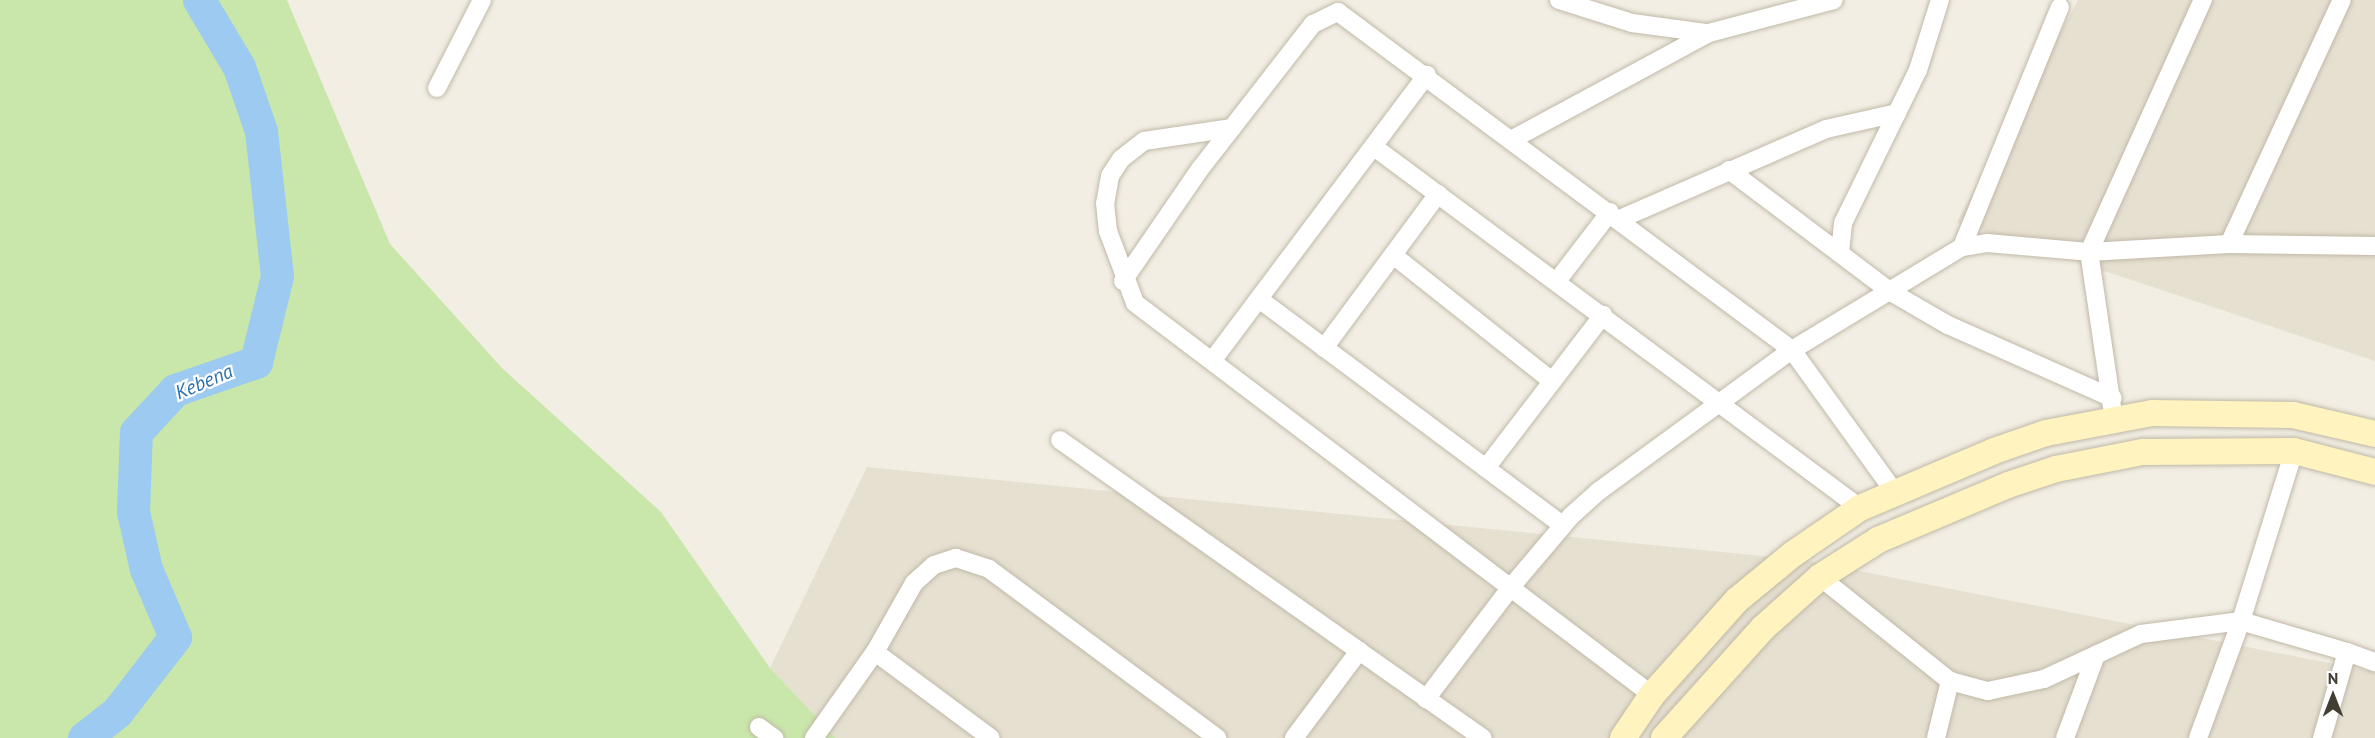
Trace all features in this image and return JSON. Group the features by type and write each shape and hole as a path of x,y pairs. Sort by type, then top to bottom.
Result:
{"main road":[{"path":"1623,738 1652,695 1737,600 1860,508 1895,493 2112,408 2152,413 2293,415 2375,434"},
{"path":"1664,738 1762,628 1820,577 1878,540 2056,469 2143,452 2294,451 2375,472"}],"street":[{"path":"437,88 483,0"},
{"path":"1559,0 1632,23 1709,33"},
{"path":"1513,139 1709,33 1834,0"},
{"path":"1840,252 1843,223 1931,38 1940,0"},
{"path":"2112,408 2089,252 2203,0"},
{"path":"2229,244 2342,0"},
{"path":"1962,247 2060,7"},
{"path":"1124,281 1232,128 1312,24 1332,13 1356,22 1792,350 1895,493"},
{"path":"1212,361 1427,75"},
{"path":"1557,281 1615,215 1826,129 1897,113"},
{"path":"1232,128 1144,141 1121,159 1110,176 1105,202 1124,281 1135,303 1652,695"},
{"path":"1374,147 1718,400 1860,508"},
{"path":"1729,170 1891,292 1948,325 2112,408"},
{"path":"1324,348 1438,194"},
{"path":"1426,699 1511,586 1563,526 1599,491 1718,400 1792,350 1962,247 1987,243 2089,252 2229,244 2374,242"},
{"path":"1393,255 1552,381"},
{"path":"1259,299 1563,526"},
{"path":"1486,468 1603,315"},
{"path":"1060,440 1426,699 1457,731 1483,738"},
{"path":"2198,738 2241,621 2294,451"},
{"path":"814,738 875,652 914,583 934,565 956,558 975,561 1217,738"},
{"path":"1820,577 1950,681 2006,690 2096,656 2141,634 2241,621 2375,662"},
{"path":"1294,738 1359,651"},
{"path":"875,652 991,738"},
{"path":"2322,738 2347,652"},
{"path":"2065,738 2096,656"},
{"path":"1936,738 1950,681"},
{"path":"759,727 774,738"}],"shaded area":[{"path":"2078,0 2375,0 2375,361 1957,222"},
{"path":"867,467 1803,560 2375,672 2375,738 836,738 770,668"}],"green space":[{"path":"0,0 287,0 390,244 502,368 661,512 770,668 836,738 0,738"}],"waterway":[{"name":"Kebena","path":"84,738 117,712 175,637 146,569 133,512 136,432 175,390 256,362 277,276 261,131 239,67 199,0"}]}
